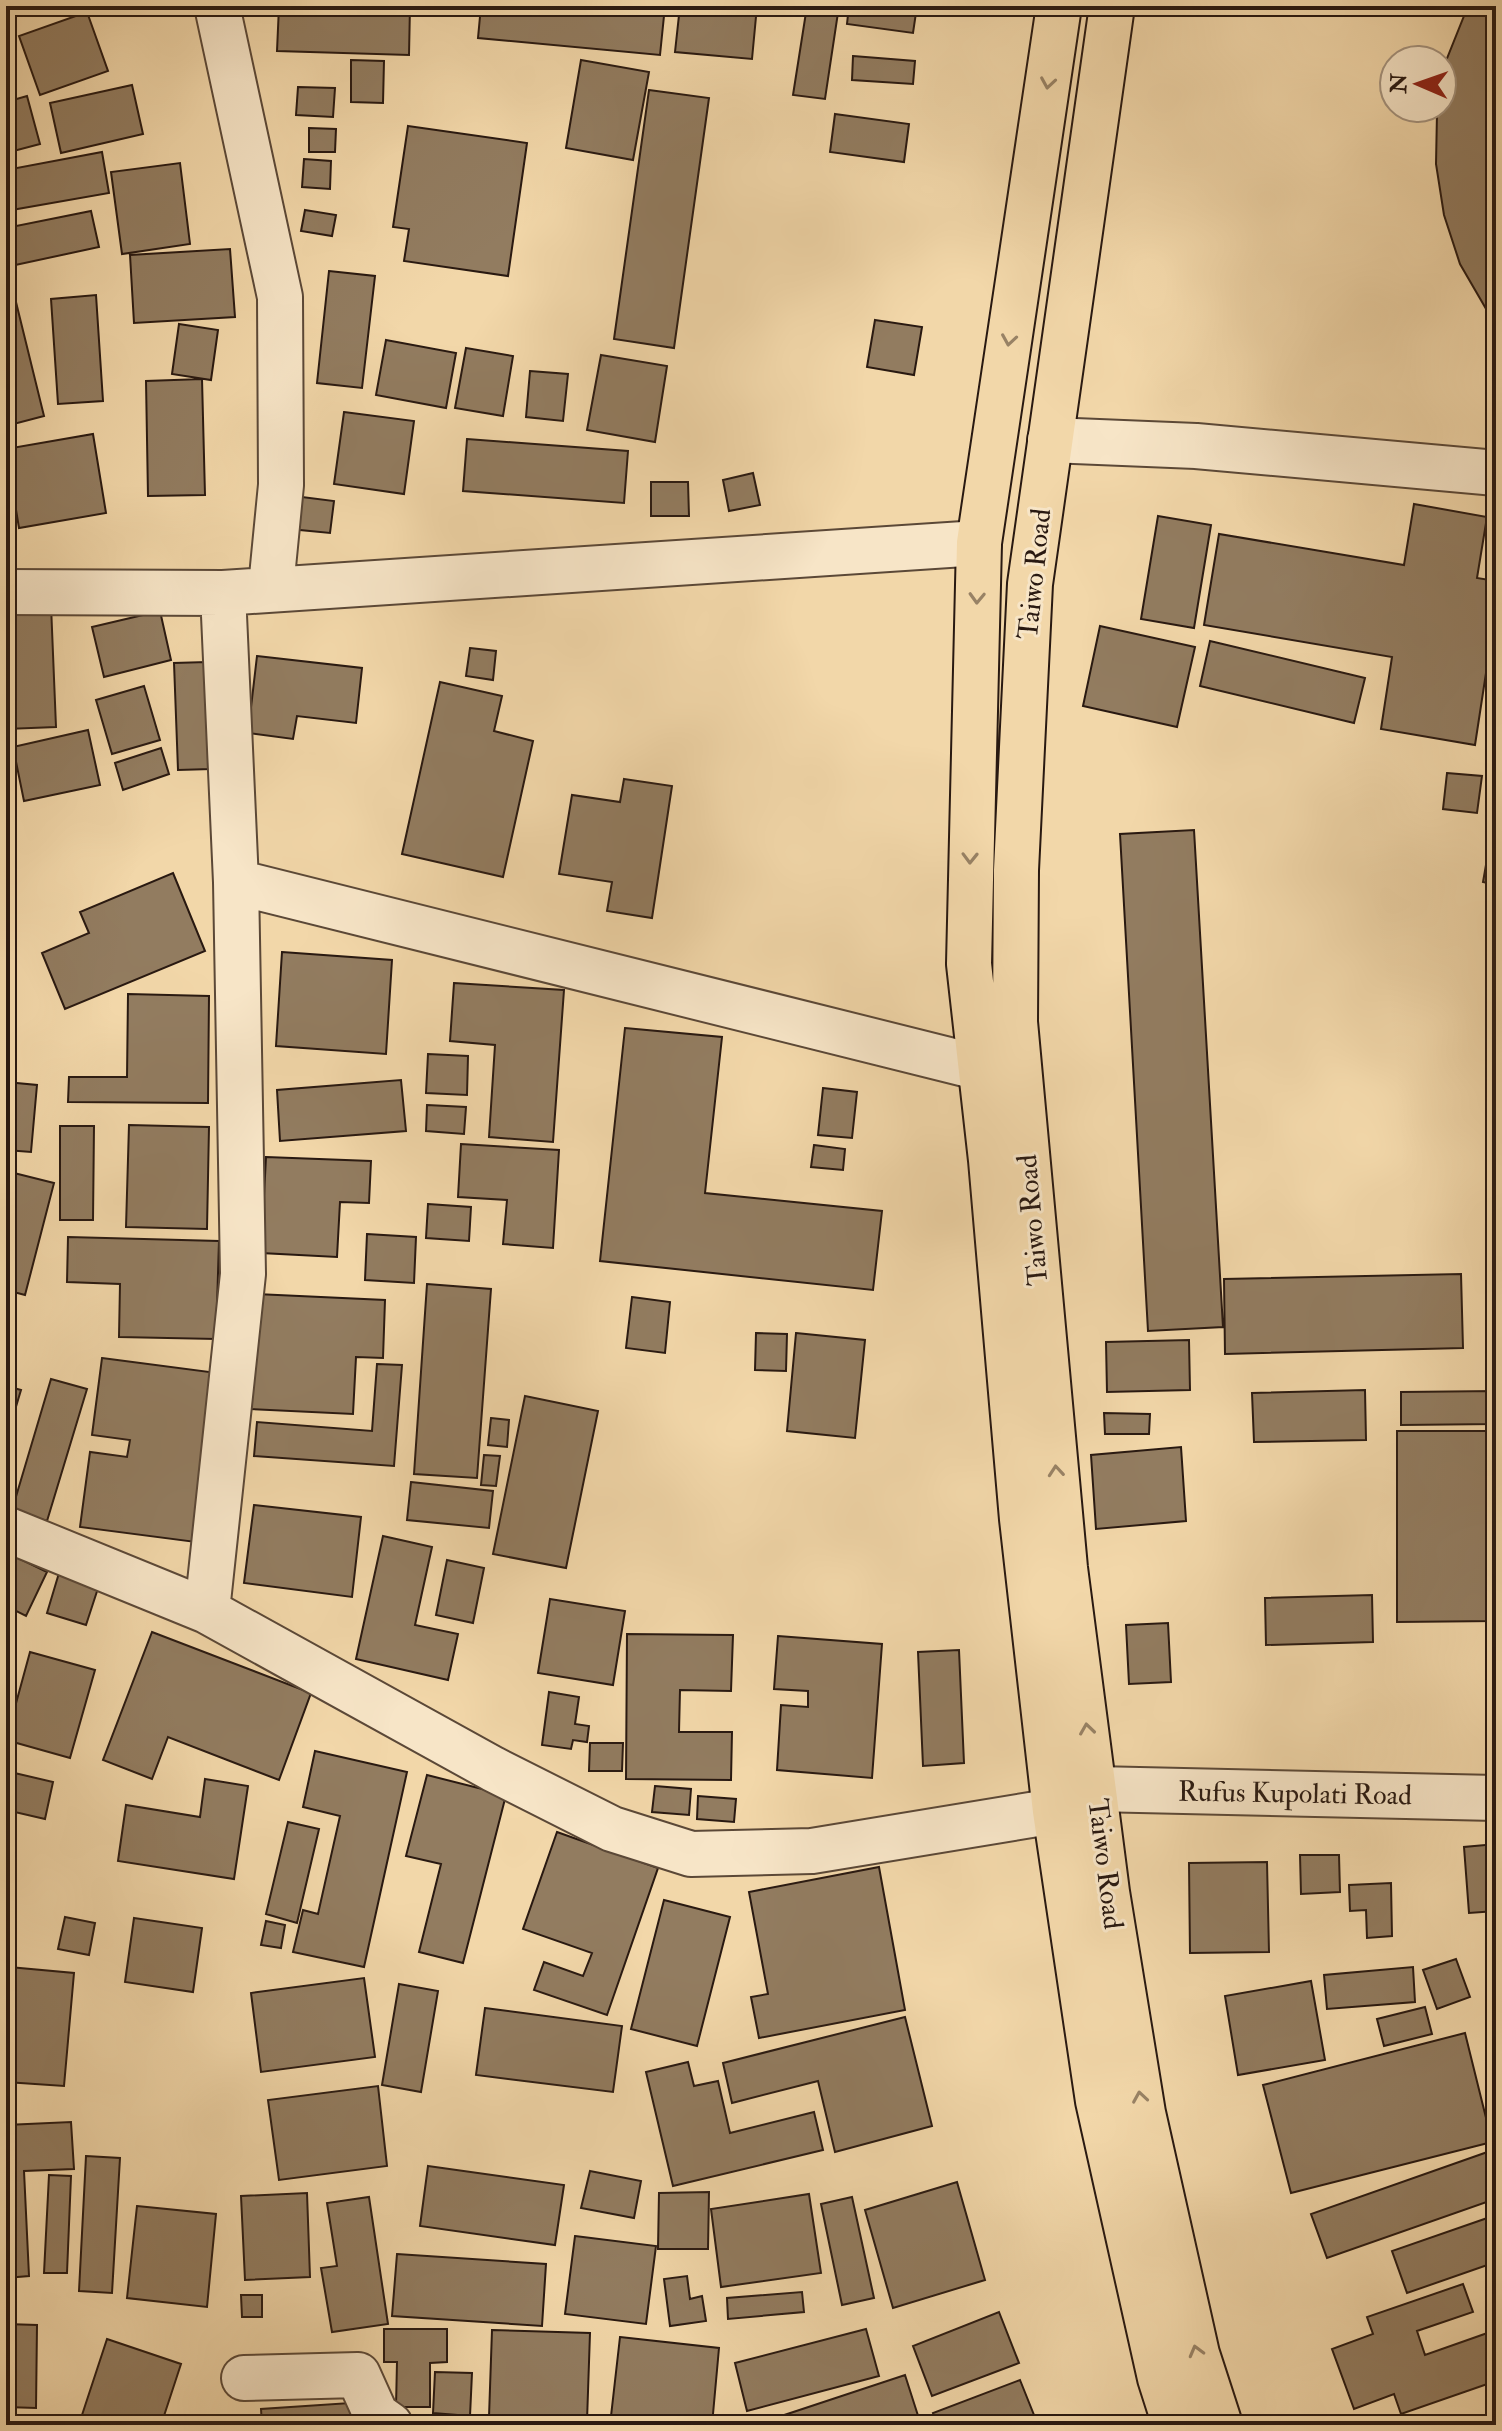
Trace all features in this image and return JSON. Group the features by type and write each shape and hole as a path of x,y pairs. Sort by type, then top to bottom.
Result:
{"main road":[{"name":"Taiwo Road","path":"1059,6 979,543 969,964 1022,1519 1055,1811 1098,2101 1160,2378 1175,2425"},
{"name":"Taiwo Road","path":"1112,6 1030,584 1016,870 1015,1022 1065,1568 1107,1892 1143,2113 1197,2354 1220,2425"}],"street":[{"path":"217,6 280,297 281,485 271,587"},
{"path":"1050,440 1196,446 1496,473"},
{"path":"6,592 223,593 271,587 979,543"},
{"path":"207,1611 243,1274 236,882 223,593"},
{"path":"236,882 981,1068"},
{"path":"6,1529 207,1611 612,1829 691,1854 812,1851 1055,1811"},
{"name":"Rufus Kupolati Road","path":"1095,1789 1496,1798"},
{"path":"244,2378 358,2375 376,2415 390,2425"}],"building":[{"path":"279,6 410,6 409,55 277,51"},
{"path":"481,6 665,6 660,55 478,38"},
{"path":"680,6 757,6 752,59 675,52"},
{"path":"807,6 839,6 825,99 793,95"},
{"path":"849,6 917,6 913,33 847,24"},
{"path":"1468,6 1496,6 1496,326 1460,264 1444,215 1436,164 1437,124 1458,124 1458,44 1453,44"},
{"path":"87,12 108,71 40,95 19,36"},
{"path":"853,56 915,61 913,84 852,80"},
{"path":"351,60 384,61 383,103 351,102"},
{"path":"581,60 649,72 633,160 566,148"},
{"path":"132,85 143,134 61,153 50,103"},
{"path":"298,87 335,88 333,117 296,115"},
{"path":"649,90 709,98 674,348 614,339"},
{"path":"27,96 40,144 6,153 6,102"},
{"path":"835,114 909,124 904,162 830,152"},
{"path":"408,126 527,143 508,276 404,261 409,229 393,227"},
{"path":"309,128 336,129 335,152 309,152"},
{"path":"102,152 109,193 6,211 6,170"},
{"path":"304,159 331,161 330,189 302,187"},
{"path":"180,163 190,244 122,254 111,172"},
{"path":"305,210 336,215 332,236 301,231"},
{"path":"91,211 99,247 6,267 6,228"},
{"path":"230,249 235,317 134,323 130,255"},
{"path":"329,271 375,276 362,388 317,383"},
{"path":"96,295 103,401 58,404 51,299"},
{"path":"15,298 44,416 6,426 6,300"},
{"path":"875,320 922,327 914,375 867,367"},
{"path":"179,324 218,330 211,380 172,374"},
{"path":"386,340 456,353 446,408 376,395"},
{"path":"466,348 513,356 503,416 455,408"},
{"path":"601,355 667,366 655,442 587,430"},
{"path":"530,371 568,374 563,421 526,417"},
{"path":"202,379 205,495 148,496 146,381"},
{"path":"344,412 414,421 404,494 334,484"},
{"path":"93,434 106,513 19,528 6,449"},
{"path":"467,439 628,451 624,503 463,491"},
{"path":"753,473 760,505 729,511 723,480"},
{"path":"651,482 688,482 689,516 651,516"},
{"path":"294,496 334,501 330,533 290,529"},
{"path":"1414,504 1487,517 1477,578 1496,581 1496,675 1486,673 1475,745 1381,729 1392,657 1204,625 1219,534 1404,565"},
{"path":"1158,516 1211,525 1194,628 1141,619"},
{"path":"51,605 56,727 6,729 6,606"},
{"path":"160,611 171,660 104,677 92,627"},
{"path":"1100,626 1195,647 1177,727 1083,706"},
{"path":"1210,641 1365,678 1354,723 1200,686"},
{"path":"470,648 496,651 493,680 466,676"},
{"path":"257,656 362,668 356,723 297,716 293,739 248,733"},
{"path":"207,662 211,769 178,770 174,663"},
{"path":"440,682 502,696 494,731 533,741 503,877 402,854"},
{"path":"144,686 160,740 112,754 96,700"},
{"path":"88,730 100,785 24,801 13,747"},
{"path":"161,748 169,774 123,790 115,763"},
{"path":"1447,773 1482,776 1477,813 1443,809"},
{"path":"624,779 672,786 652,918 607,911 612,882 559,874 572,795 620,802"},
{"path":"1496,808 1496,885 1483,882"},
{"path":"1194,830 1223,1327 1148,1331 1120,834"},
{"path":"173,873 205,951 65,1009 42,953 89,933 80,912"},
{"path":"282,952 392,960 386,1054 276,1046"},
{"path":"454,983 564,990 553,1142 489,1137 495,1045 450,1041"},
{"path":"128,994 209,996 208,1103 68,1102 69,1077 127,1077"},
{"path":"625,1028 722,1037 705,1193 882,1211 873,1290 600,1261"},
{"path":"428,1054 468,1056 467,1095 426,1093"},
{"path":"401,1080 406,1131 280,1141 277,1090"},
{"path":"6,1082 37,1085 31,1152 6,1150"},
{"path":"823,1088 857,1092 852,1138 818,1135"},
{"path":"427,1105 466,1107 464,1134 426,1131"},
{"path":"129,1125 209,1127 207,1229 126,1227"},
{"path":"60,1126 94,1126 93,1220 60,1220"},
{"path":"461,1144 559,1150 553,1248 503,1244 507,1200 458,1197"},
{"path":"814,1145 845,1149 843,1170 811,1167"},
{"path":"266,1157 371,1161 369,1203 340,1202 337,1257 261,1253"},
{"path":"6,1171 54,1183 25,1295 6,1290"},
{"path":"428,1204 471,1207 469,1241 426,1238"},
{"path":"367,1234 416,1237 414,1283 365,1280"},
{"path":"68,1237 219,1241 216,1339 119,1337 120,1284 67,1282"},
{"path":"1461,1274 1463,1348 1225,1354 1224,1279"},
{"path":"427,1284 491,1289 477,1478 414,1474"},
{"path":"256,1294 385,1300 383,1358 356,1357 353,1414 250,1409"},
{"path":"632,1297 670,1302 665,1353 626,1348"},
{"path":"756,1333 787,1334 786,1371 755,1370"},
{"path":"796,1333 865,1340 855,1438 787,1431"},
{"path":"1189,1340 1190,1390 1107,1392 1106,1342"},
{"path":"102,1358 225,1374 203,1543 80,1527 90,1452 127,1457 130,1440 92,1435"},
{"path":"377,1364 402,1365 394,1466 254,1456 257,1422 372,1431"},
{"path":"51,1379 87,1389 47,1521 12,1510"},
{"path":"6,1386 21,1390 6,1440"},
{"path":"1365,1390 1366,1440 1254,1442 1252,1393"},
{"path":"1496,1391 1496,1424 1401,1425 1401,1392"},
{"path":"525,1396 598,1411 566,1568 493,1554"},
{"path":"1104,1413 1150,1414 1149,1434 1105,1434"},
{"path":"491,1418 509,1420 507,1447 488,1445"},
{"path":"1397,1431 1496,1431 1496,1621 1397,1622"},
{"path":"1181,1447 1186,1521 1096,1529 1091,1455"},
{"path":"484,1455 500,1456 496,1486 481,1485"},
{"path":"411,1482 493,1491 489,1528 407,1520"},
{"path":"254,1505 361,1517 352,1597 244,1583"},
{"path":"383,1536 432,1547 415,1625 458,1634 448,1680 356,1659"},
{"path":"6,1552 47,1572 26,1616 6,1606"},
{"path":"447,1560 484,1568 473,1623 436,1615"},
{"path":"62,1563 102,1576 86,1625 47,1613"},
{"path":"1372,1595 1373,1642 1266,1645 1265,1598"},
{"path":"550,1599 625,1611 613,1685 538,1673"},
{"path":"1168,1623 1171,1682 1129,1684 1126,1625"},
{"path":"152,1632 311,1693 279,1780 168,1737 152,1779 103,1760"},
{"path":"627,1634 733,1635 731,1691 680,1690 679,1732 732,1732 731,1780 626,1779"},
{"path":"778,1636 882,1644 872,1778 777,1770 781,1705 808,1707 808,1691 774,1689"},
{"path":"959,1650 964,1763 923,1766 918,1652"},
{"path":"30,1652 95,1670 70,1758 6,1740"},
{"path":"549,1692 579,1697 575,1724 589,1726 587,1742 573,1740 571,1749 542,1745"},
{"path":"590,1743 623,1743 622,1771 589,1771"},
{"path":"315,1751 407,1772 364,1967 293,1952 303,1910 318,1914 340,1816 303,1807"},
{"path":"6,1771 53,1782 45,1819 6,1810"},
{"path":"427,1775 506,1795 463,1963 419,1952 441,1864 406,1856"},
{"path":"205,1779 248,1786 234,1879 118,1861 126,1805 200,1817"},
{"path":"655,1786 691,1789 689,1815 652,1812"},
{"path":"698,1796 736,1799 734,1822 697,1819"},
{"path":"288,1822 319,1829 297,1923 266,1914"},
{"path":"557,1832 658,1868 607,2015 534,1990 544,1962 583,1976 592,1953 523,1929"},
{"path":"1496,1844 1496,1911 1469,1913 1464,1847"},
{"path":"1300,1855 1339,1855 1340,1892 1301,1894"},
{"path":"1267,1862 1269,1952 1190,1953 1189,1863"},
{"path":"879,1867 905,2010 759,2038 751,1997 768,1994 749,1892"},
{"path":"1391,1883 1392,1936 1367,1938 1366,1910 1350,1911 1349,1885"},
{"path":"664,1900 730,1917 697,2046 631,2029"},
{"path":"65,1917 95,1923 89,1955 58,1949"},
{"path":"134,1918 202,1928 193,1992 125,1982"},
{"path":"266,1921 285,1925 281,1948 261,1945"},
{"path":"1456,1959 1470,1997 1437,2009 1423,1970"},
{"path":"9,1967 74,1973 64,2086 6,2082"},
{"path":"1413,1967 1415,2002 1327,2009 1324,1975"},
{"path":"364,1978 375,2057 261,2072 251,1993"},
{"path":"1311,1981 1325,2060 1238,2075 1225,1996"},
{"path":"399,1984 438,1991 421,2092 382,2085"},
{"path":"1425,2007 1432,2034 1384,2046 1377,2019"},
{"path":"485,2008 622,2026 613,2092 476,2075"},
{"path":"905,2017 932,2126 835,2152 818,2081 732,2103 723,2063"},
{"path":"1465,2033 1492,2142 1291,2193 1263,2085"},
{"path":"688,2062 694,2086 718,2081 730,2133 814,2112 823,2150 673,2186 646,2072"},
{"path":"378,2086 387,2166 279,2180 268,2100"},
{"path":"71,2122 74,2169 24,2171 29,2276 6,2278 6,2125"},
{"path":"1496,2149 1496,2202 1495,2199 1327,2258 1311,2214"},
{"path":"86,2156 120,2158 112,2293 79,2291"},
{"path":"428,2166 564,2185 555,2245 420,2226"},
{"path":"590,2171 641,2181 634,2218 581,2208"},
{"path":"49,2175 71,2176 67,2273 44,2273"},
{"path":"957,2182 985,2280 893,2308 865,2210"},
{"path":"709,2192 708,2249 658,2249 659,2193"},
{"path":"307,2193 310,2277 245,2280 241,2196"},
{"path":"809,2194 821,2273 721,2287 711,2209"},
{"path":"369,2197 388,2324 332,2332 321,2268 337,2266 327,2203"},
{"path":"852,2197 874,2298 842,2305 821,2204"},
{"path":"137,2206 216,2214 207,2307 127,2298"},
{"path":"1496,2215 1496,2262 1407,2293 1392,2251"},
{"path":"575,2236 656,2246 646,2324 565,2314"},
{"path":"397,2254 546,2264 542,2326 392,2316"},
{"path":"687,2276 690,2299 702,2296 706,2321 670,2326 664,2279"},
{"path":"1463,2284 1473,2312 1417,2331 1425,2355 1496,2330 1496,2381 1401,2414 1394,2394 1354,2409 1332,2349 1373,2334 1367,2317"},
{"path":"802,2292 804,2312 728,2319 727,2298"},
{"path":"241,2295 262,2295 262,2317 242,2317"},
{"path":"999,2312 1019,2363 932,2396 913,2346"},
{"path":"6,2324 37,2325 36,2408 6,2407"},
{"path":"384,2329 447,2329 447,2362 430,2363 430,2407 396,2407 397,2362 384,2362"},
{"path":"866,2329 879,2376 747,2411 735,2363"},
{"path":"492,2330 590,2333 587,2421 489,2417"},
{"path":"620,2337 719,2348 712,2425 610,2425"},
{"path":"107,2339 181,2364 161,2425 114,2425 82,2415"},
{"path":"435,2372 472,2373 470,2416 433,2413"},
{"path":"905,2375 921,2425 757,2425 757,2424"},
{"path":"1020,2380 1038,2425 938,2425 933,2413"},
{"path":"350,2403 352,2425 262,2425 261,2409"}]}
